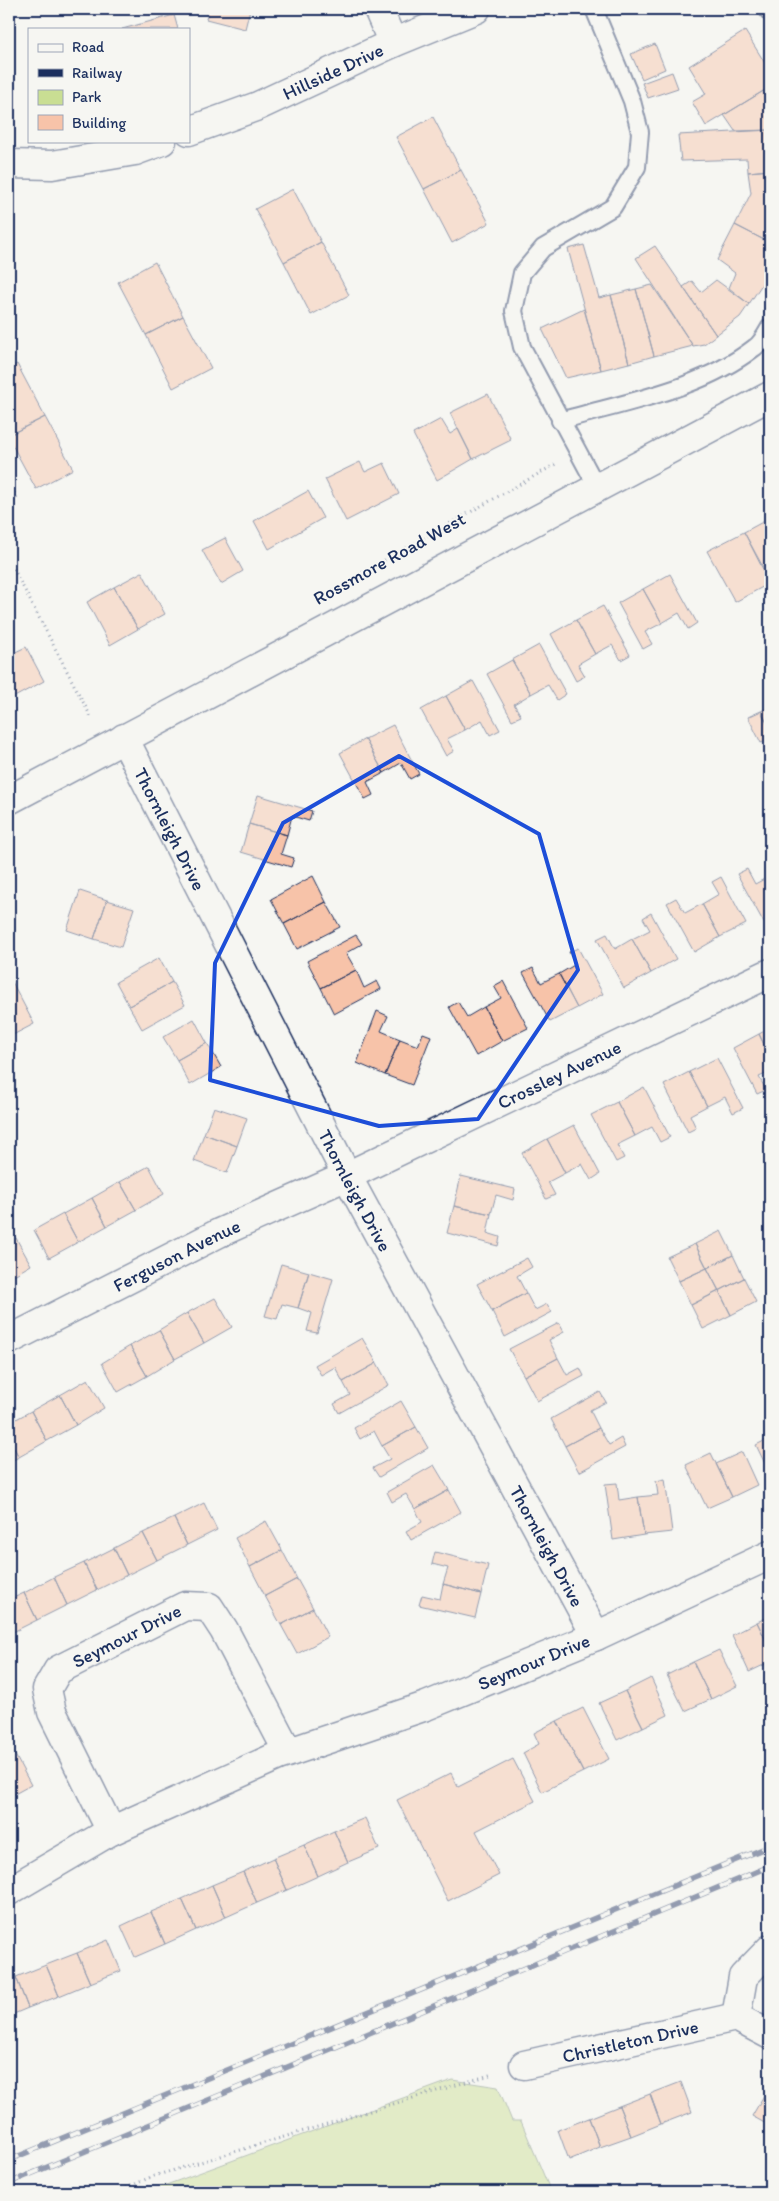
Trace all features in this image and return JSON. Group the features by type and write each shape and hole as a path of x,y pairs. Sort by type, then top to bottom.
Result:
{"street":[{"path":"378,9 393,43"},
{"name":"Hillside Drive","path":"190,131 258,106 393,43 476,9"},
{"path":"9,164 52,165 135,151 159,142"},
{"name":"Rossmore Road West","path":"9,800 770,396"},
{"name":"Thornleigh Drive","path":"115,743 596,1636"},
{"name":"Crossley Avenue","path":"347,1176 770,974"},
{"name":"Ferguson Avenue","path":"9,1340 219,1233 347,1176"},
{"name":"Seymour Drive","path":"9,1891 111,1831 288,1752 426,1706 596,1636 770,1555"},
{"name":"Seymour Drive","path":"111,1831 52,1712 47,1689 58,1670 185,1606 209,1607 224,1630 288,1752"},
{"path":"770,1949 743,1977 736,2017 770,2035"},
{"name":"Christleton Drive","path":"524,2065 736,2017"}],"lane":[{"path":"594,9 632,101 640,132 637,167 613,207 543,248 522,273 514,311 522,347 597,487"},
{"path":"767,9 770,13"},
{"path":"560,421 672,389 715,371 756,348 770,327"}],"path":[{"name":"Rossmore Road West","path":"353,578 578,452"},
{"path":"9,484 16,498 9,503"},
{"path":"9,560 115,743"},
{"path":"117,2192 150,2177 524,2065"}],"highlighted area":[{"path":"399,756 539,834 578,970 478,1119 379,1126 210,1080 215,963 283,823"}],"green space":[{"path":"452,2080 498,2087 512,2121 521,2121 551,2192 147,2192"}],"building":[{"path":"209,9 250,9 245,29 206,19"},
{"path":"174,15 178,28 126,28"},
{"path":"745,31 770,71 770,87 706,126 692,102 706,94 689,66"},
{"path":"655,44 665,69 642,79 631,54"},
{"path":"672,72 678,88 648,98 642,83"},
{"path":"770,87 770,130 735,131 724,115"},
{"path":"433,117 461,170 424,189 396,137"},
{"path":"770,130 770,170 748,172 747,159 681,161 678,135"},
{"path":"461,170 489,223 452,243 424,189"},
{"path":"770,170 770,243 735,225 751,193 748,172"},
{"path":"293,189 321,242 284,262 255,209"},
{"path":"735,225 770,243 770,272 749,304 729,288 735,273 717,260"},
{"path":"321,242 349,295 311,315 284,262"},
{"path":"584,245 599,298 611,295 629,363 601,370 568,249"},
{"path":"655,246 716,335 704,344 693,346 636,258"},
{"path":"155,262 183,316 146,335 118,282"},
{"path":"716,280 749,304 740,317 716,335 683,287 692,281 701,292"},
{"path":"652,285 693,346 654,356 636,289"},
{"path":"636,289 654,356 629,363 611,295"},
{"path":"584,309 601,370 566,378 542,329"},
{"path":"183,316 211,368 173,388 146,335"},
{"path":"17,364 45,417 9,435 9,368"},
{"path":"488,394 511,440 473,459 450,413"},
{"path":"45,417 73,469 36,489 9,439 9,435"},
{"path":"441,419 450,434 458,429 473,459 437,480 413,434"},
{"path":"360,462 365,472 384,463 399,494 346,521 325,479"},
{"path":"308,491 323,518 269,549 254,521"},
{"path":"770,518 770,580 744,532"},
{"path":"744,532 770,583 735,602 707,551"},
{"path":"225,538 243,571 221,584 202,550"},
{"path":"142,572 165,614 138,629 114,587"},
{"path":"670,574 697,623 688,629 679,613 662,623 643,589"},
{"path":"114,587 138,629 110,645 87,602"},
{"path":"643,589 662,623 645,632 652,644 643,649 618,603"},
{"path":"603,606 630,655 621,660 612,645 595,654 576,620"},
{"path":"576,620 595,654 578,664 585,676 576,681 551,634"},
{"path":"539,645 566,694 557,700 548,685 531,694 512,660"},
{"path":"26,647 44,681 9,700 9,655"},
{"path":"512,660 531,694 514,704 521,716 512,720 487,674"},
{"path":"473,681 500,730 490,735 482,720 465,730 446,696"},
{"path":"446,696 465,730 447,739 454,751 446,756 421,710"},
{"path":"770,707 770,729 761,711"},
{"path":"761,711 770,729 770,739 761,743 748,717"},
{"path":"393,725 419,774 410,779 401,763 384,773 365,739"},
{"path":"365,739 384,773 367,782 373,795 365,799 340,753"},
{"path":"258,795 312,811 309,821 292,816 287,835 249,824"},
{"path":"249,824 287,835 281,854 294,858 291,867 241,852"},
{"path":"747,869 755,884 770,876 770,920 764,923 737,874"},
{"path":"313,876 326,902 284,924 271,899"},
{"path":"721,877 746,924 720,937 702,904 719,894 712,882"},
{"path":"80,891 107,900 94,939 67,930"},
{"path":"676,898 685,913 702,904 720,937 694,952 667,903"},
{"path":"107,900 134,908 121,947 94,939"},
{"path":"326,902 340,927 297,949 284,924"},
{"path":"651,913 676,959 651,973 632,939 650,930 643,918"},
{"path":"607,934 615,949 632,939 651,973 624,988 597,939"},
{"path":"356,935 362,944 346,953 356,970 321,988 307,961"},
{"path":"578,948 603,994 577,1008 559,974 576,964 569,952"},
{"path":"159,958 172,982 129,1006 116,982"},
{"path":"533,968 541,983 559,974 577,1008 550,1022 523,973"},
{"path":"356,970 364,988 377,981 381,989 334,1014 321,988"},
{"path":"9,976 34,1024 9,1037"},
{"path":"503,981 528,1028 502,1041 484,1007 501,998 494,986"},
{"path":"172,982 185,1005 142,1029 129,1006"},
{"path":"458,1002 467,1017 484,1007 502,1041 476,1056 449,1007"},
{"path":"377,1011 388,1016 381,1031 400,1039 385,1075 357,1063"},
{"path":"194,1019 207,1043 177,1060 163,1037"},
{"path":"770,1028 770,1057 759,1034"},
{"path":"423,1033 431,1036 412,1085 385,1075 400,1039 418,1046"},
{"path":"759,1034 770,1057 770,1072 759,1077 766,1090 757,1094 733,1048"},
{"path":"207,1043 221,1067 190,1085 177,1060"},
{"path":"717,1058 743,1108 733,1113 725,1097 707,1106 689,1072"},
{"path":"689,1072 707,1106 690,1115 696,1128 688,1132 664,1085"},
{"path":"644,1087 670,1137 660,1142 652,1127 635,1136 617,1102"},
{"path":"617,1102 635,1136 617,1145 624,1158 616,1162 591,1115"},
{"path":"214,1107 247,1118 237,1146 204,1134"},
{"path":"574,1125 600,1174 591,1180 582,1164 565,1173 547,1139"},
{"path":"204,1134 237,1146 227,1173 194,1161"},
{"path":"547,1139 565,1173 548,1182 555,1195 546,1199 522,1153"},
{"path":"149,1166 164,1194 136,1210 120,1182"},
{"path":"461,1176 515,1189 513,1200 496,1195 491,1214 454,1206"},
{"path":"120,1182 136,1210 107,1226 92,1198"},
{"path":"92,1198 107,1226 78,1242 63,1214"},
{"path":"454,1206 491,1214 487,1233 500,1237 498,1246 447,1233"},
{"path":"63,1214 78,1242 49,1258 34,1230"},
{"path":"721,1231 733,1255 707,1268 695,1244"},
{"path":"16,1238 31,1265 9,1278 9,1242"},
{"path":"695,1244 707,1268 679,1281 667,1257"},
{"path":"733,1255 744,1278 719,1291 707,1268"},
{"path":"527,1258 532,1267 517,1276 526,1293 492,1311 477,1284"},
{"path":"281,1264 309,1272 298,1308 282,1304 277,1319 265,1316"},
{"path":"707,1268 719,1291 691,1305 679,1281"},
{"path":"309,1272 333,1279 317,1333 307,1331 312,1313 298,1308"},
{"path":"744,1278 756,1302 731,1315 719,1291"},
{"path":"719,1291 731,1315 703,1329 691,1305"},
{"path":"526,1293 535,1310 547,1304 552,1312 505,1337 492,1311"},
{"path":"215,1298 232,1327 204,1343 187,1313"},
{"path":"187,1313 204,1343 175,1359 159,1330"},
{"path":"559,1323 564,1332 549,1340 558,1358 524,1376 509,1349"},
{"path":"159,1330 175,1359 147,1376 130,1346"},
{"path":"362,1338 377,1363 343,1382 335,1367 321,1375 315,1365"},
{"path":"130,1346 147,1376 118,1392 102,1363"},
{"path":"558,1358 567,1375 580,1368 584,1376 537,1401 524,1376"},
{"path":"377,1363 389,1385 339,1413 334,1404 350,1395 343,1382"},
{"path":"88,1379 104,1408 76,1425 60,1395"},
{"path":"600,1392 606,1402 590,1410 599,1428 565,1446 551,1419"},
{"path":"60,1395 76,1425 47,1441 31,1411"},
{"path":"401,1401 416,1427 382,1446 374,1431 360,1439 354,1428"},
{"path":"31,1411 47,1441 19,1457 9,1439 9,1423"},
{"path":"416,1427 428,1448 379,1477 373,1468 390,1459 382,1446"},
{"path":"599,1428 609,1445 621,1438 625,1447 579,1472 565,1446"},
{"path":"770,1438 770,1474 756,1445"},
{"path":"9,1439 19,1457 9,1462"},
{"path":"742,1452 757,1485 732,1497 716,1464"},
{"path":"711,1453 732,1497 707,1508 686,1465"},
{"path":"434,1465 449,1490 415,1509 406,1494 392,1502 387,1492"},
{"path":"665,1479 672,1532 644,1535 638,1497 658,1495 656,1481"},
{"path":"617,1483 619,1500 638,1497 644,1535 613,1540 605,1484"},
{"path":"449,1490 461,1512 411,1540 406,1531 422,1522 415,1509"},
{"path":"204,1503 217,1530 187,1545 174,1518"},
{"path":"174,1518 187,1545 157,1560 143,1533"},
{"path":"266,1521 282,1550 250,1567 235,1538"},
{"path":"143,1533 157,1560 127,1575 114,1548"},
{"path":"114,1548 127,1575 97,1590 84,1563"},
{"path":"282,1550 297,1579 265,1596 250,1567"},
{"path":"435,1552 488,1565 481,1594 443,1584 448,1568 432,1564"},
{"path":"84,1563 97,1590 67,1605 54,1577"},
{"path":"54,1577 67,1605 37,1620 24,1593"},
{"path":"297,1579 313,1608 281,1625 265,1596"},
{"path":"443,1584 481,1594 475,1618 419,1605 422,1595 440,1599"},
{"path":"24,1593 37,1620 9,1634 9,1600"},
{"path":"313,1608 328,1637 297,1654 281,1625"},
{"path":"770,1616 770,1649 757,1622"},
{"path":"757,1622 770,1649 770,1662 749,1672 732,1635"},
{"path":"719,1650 737,1686 711,1699 693,1662"},
{"path":"693,1662 711,1699 685,1711 667,1675"},
{"path":"651,1678 668,1715 643,1727 625,1691"},
{"path":"625,1691 643,1727 617,1740 599,1703"},
{"path":"583,1708 609,1759 583,1772 557,1721"},
{"path":"557,1721 583,1772 542,1792 523,1753 539,1744 534,1733"},
{"path":"15,1755 31,1785 9,1797 9,1759"},
{"path":"513,1759 535,1801 476,1831 499,1875 448,1901 397,1800 451,1773 458,1787"},
{"path":"365,1818 379,1849 348,1862 334,1831"},
{"path":"334,1831 348,1862 318,1876 304,1845"},
{"path":"304,1845 318,1876 287,1890 273,1858"},
{"path":"273,1858 287,1890 257,1903 243,1872"},
{"path":"243,1872 257,1903 226,1917 212,1885"},
{"path":"212,1885 226,1917 196,1930 182,1899"},
{"path":"182,1899 196,1930 165,1944 151,1912"},
{"path":"151,1912 165,1944 135,1957 121,1926"},
{"path":"108,1940 121,1971 90,1983 77,1953"},
{"path":"77,1953 90,1983 59,1996 46,1965"},
{"path":"46,1965 59,1996 28,2008 16,1977"},
{"path":"16,1977 28,2008 9,2016 9,1980"},
{"path":"681,2082 692,2112 661,2124 650,2094"},
{"path":"770,2085 770,2126 752,2116"},
{"path":"650,2094 661,2124 631,2136 619,2106"},
{"path":"619,2106 631,2136 600,2147 589,2118"},
{"path":"589,2118 600,2147 569,2160 558,2130"}],"railway":[{"path":"9,2160 770,1846"},
{"path":"9,2183 770,1866"}]}
